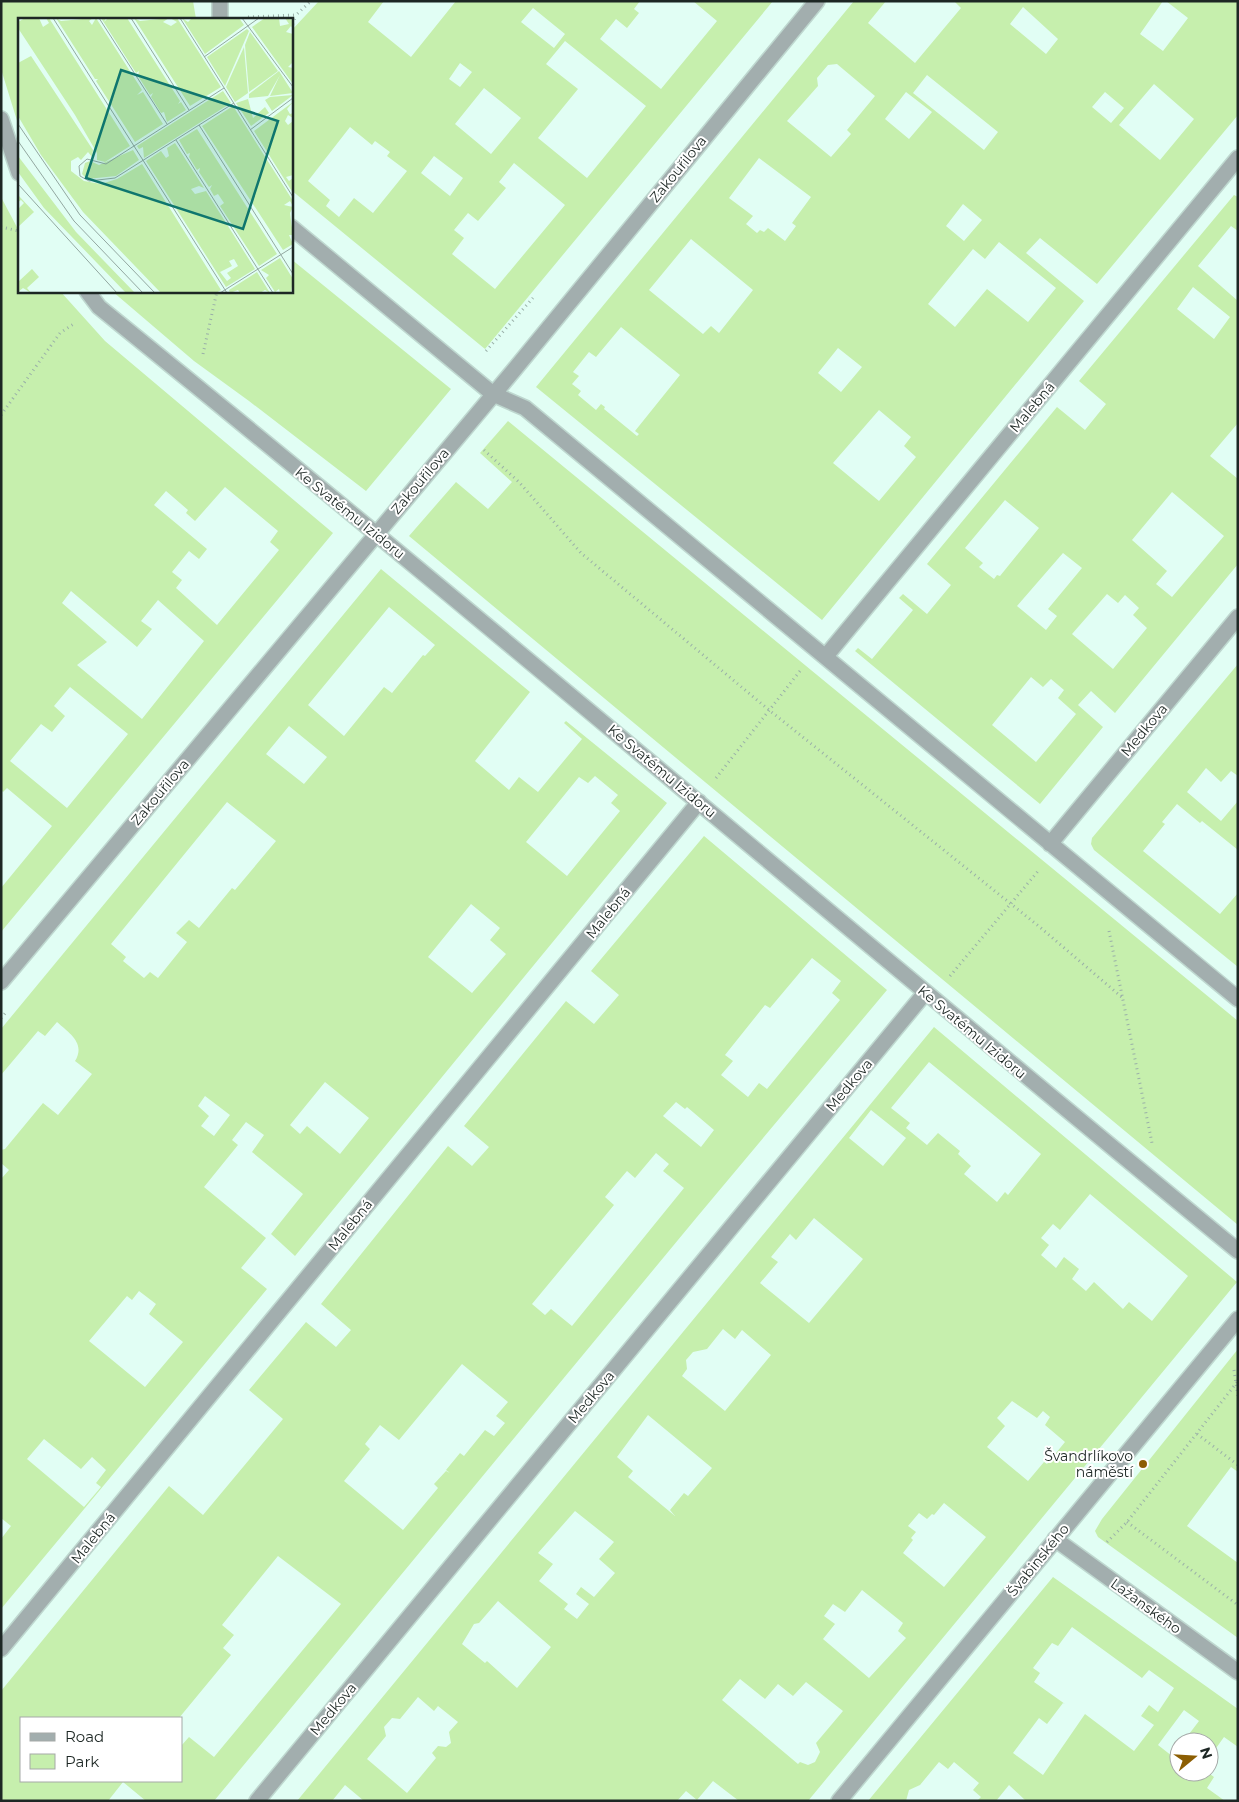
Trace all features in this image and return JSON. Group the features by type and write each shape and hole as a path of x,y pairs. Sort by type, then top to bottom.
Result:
{"street":[{"path":"220,1 220,18"},
{"name":"Zakouřilova","path":"1,982 494,394 817,1"},
{"path":"1,119 18,170"},
{"name":"Malebná","path":"826,656 1238,158"},
{"path":"292,228 494,394 525,408 1238,999"},
{"name":"Ke Svatému Izidoru","path":"88,292 99,307 699,802 925,993 1238,1251"},
{"name":"Medkova","path":"1050,844 1238,617"},
{"name":"Malebná","path":"1,1649 699,802"},
{"name":"Medkova","path":"257,1801 925,993"},
{"name":"Švabinského","path":"839,1801 1054,1539 1238,1320"},
{"name":"Lažanského","path":"1054,1539 1238,1672"}],"path":[{"path":"292,26 296,15 311,1"},
{"path":"220,18 296,15"},
{"path":"1,227 18,231"},
{"path":"482,352 489,351 539,290"},
{"path":"217,292 201,363 217,403"},
{"path":"1,415 60,333 99,307"},
{"path":"480,446 519,482 582,553 769,710 1047,934 1124,999"},
{"path":"699,802 799,672 826,656"},
{"path":"925,993 948,978 1040,869 1050,844"},
{"path":"1100,886 1162,1189"},
{"path":"1,1018 8,1010"},
{"path":"1105,1544 1127,1522 1238,1382"},
{"path":"1197,1434 1238,1465"},
{"path":"1127,1522 1238,1604"}],"green space":[{"path":"1,1 193,1 196,18 18,18 18,124 1,69"},
{"path":"319,1 384,1 368,22 411,57 456,1 640,1 634,9 639,13 627,28 616,19 600,39 661,89 717,21 693,1 773,1 485,349 292,191 292,30","holes":["533,8 565,34 554,48 521,22","565,41 646,106 587,178 538,138 578,89 546,64","460,63 472,72 460,87 449,79","484,88 521,118 491,154 455,124","350,127 372,145 375,141 390,152 387,156 407,171 373,213 354,198 339,217 326,206 330,200 308,181","434,156 463,178 450,196 421,173","514,163 565,205 495,289 452,254 464,238 454,230 468,213 478,221 506,188 499,182"]},
{"path":"854,1 886,1 868,23 915,63 961,8 954,1 1163,1 1140,34 1163,51 1188,18 1166,1 1238,1 1238,115 1097,284 1040,238 1026,253 1084,301 822,620 536,387","holes":["1023,7 1058,39 1046,54 1010,24","837,64 875,96 847,130 851,134 831,157 787,121 818,86 817,78 828,65","927,75 998,132 984,150 913,93","1154,84 1194,119 1160,160 1119,125","906,92 932,112 909,139 885,119","1105,92 1124,108 1111,123 1092,107","759,158 811,197 792,223 796,226 785,241 768,228 764,232 760,230 757,233 746,224 753,216 729,198","963,204 982,220 964,241 946,226","691,239 753,290 719,333 711,326 703,334 649,290","999,242 1056,288 1028,322 987,289 955,327 928,304 973,249 985,259","621,327 680,375 635,431 639,434 637,436 604,409 605,407 601,404 596,410 578,395 581,391 572,384 579,376 573,372 589,352 596,357","838,348 862,367 841,392 818,373","879,410 911,437 904,446 916,457 879,501 833,463"]},
{"path":"1234,195 1238,197 1238,231 1231,226 1198,266 1238,301 1238,423 1210,456 1238,479 1238,564 1115,713 1091,691 1078,705 1103,727 1040,804 855,651 858,648 872,659 913,610 899,598 903,594 927,614 951,585 927,564 1057,407 1085,430 1106,404 1079,381","holes":["1193,287 1230,317 1214,339 1177,309","1172,492 1224,536 1172,597 1156,584 1167,571 1132,540","1005,500 1039,528 1000,576 997,575 994,579 979,567 983,563 965,548","1063,553 1082,568 1048,609 1057,616 1046,630 1017,606","1107,594 1118,603 1125,595 1139,608 1133,615 1147,628 1113,669 1072,634","1031,677 1043,687 1051,679 1064,690 1058,698 1076,714 1036,762 992,725"]},
{"path":"1,197 18,229 18,292 61,292 105,341 333,533 1,932 1,888 52,826 7,788 3,792 1,790","holes":["225,487 278,531 270,542 279,550 217,625 176,588 182,580 172,572 189,551 199,559 207,549 154,505 166,491 188,510 186,513 195,521","71,591 137,647 152,629 141,621 158,600 204,641 142,719 77,665 107,642 62,603","70,687 128,734 67,808 10,761 41,724 52,732 65,716 54,706"]},
{"path":"292,260 451,389 366,491 194,361 113,292 292,292"},
{"path":"508,421 1238,1021 1238,1225 409,536 456,482 488,509 512,482 480,453"},
{"path":"381,569 530,692 475,761 509,790 519,777 538,792 582,739 564,723 566,721 667,803 295,1256 271,1234 303,1194 252,1152 264,1135 246,1122 232,1140 238,1145 204,1187 266,1238 241,1268 267,1289 1,1609 1,1539 11,1526 1,1518 1,1179 9,1170 1,1163 1,1150 5,1149 43,1103 58,1115 92,1074 75,1061 79,1049 75,1039 57,1022 45,1036 38,1031 1,1075 1,1029","holes":["389,607 435,645 425,656 423,655 392,693 384,687 344,736 308,705","289,726 327,757 304,784 266,754","595,776 618,795 611,803 620,811 567,876 526,842 579,777 588,783","227,802 276,841 235,890 232,888 199,928 189,920 176,933 187,942 158,978 150,972 144,978 123,961 126,957 111,944","471,904 500,928 490,940 506,954 472,993 428,957","325,1082 369,1118 340,1154 307,1126 300,1134 290,1125","205,1096 230,1115 214,1136 201,1126 209,1116 198,1106","139,1291 156,1304 149,1314 183,1342 145,1387 89,1341 127,1296 132,1300","44,1439 81,1469 92,1457 106,1470 96,1483 101,1487 84,1507 27,1459"]},
{"path":"1238,664 1238,776 1231,771 1221,782 1206,768 1187,792 1221,821 1238,801 1238,850 1177,804 1162,822 1165,824 1143,851 1220,914 1238,893 1238,967 1094,850 1091,844 1092,838"},
{"path":"704,836 887,990 214,1801 146,1801 123,1782 108,1801 1,1801 1,1691 169,1486 203,1515 283,1419 249,1390 306,1322 336,1347 351,1330 321,1304 448,1146 472,1166 489,1147 464,1126 566,1001 594,1024 619,995 591,971","holes":["812,958 841,981 832,993 840,1000 767,1089 759,1083 748,1097 721,1075 733,1061 725,1055 765,1005 770,1008","676,1102 685,1109 687,1107 714,1130 701,1147 663,1116","656,1153 669,1164 663,1171 684,1188 572,1326 551,1309 545,1315 532,1304 614,1205 605,1197 627,1171 635,1178","462,1364 508,1402 496,1416 505,1423 494,1436 485,1430 464,1456 460,1453 446,1470 450,1473 446,1471 434,1484 438,1488 403,1530 344,1481 370,1449 365,1444 380,1425 399,1440","278,1556 341,1604 214,1757 189,1737 182,1745 182,1782 20,1782 20,1717 180,1717 231,1655 223,1648 234,1635 222,1625"]},
{"path":"934,1027 1237,1282 808,1801 739,1801 713,1781 697,1800 686,1791 677,1801 364,1801 345,1785 332,1801 297,1801","holes":["929,1062 1041,1154 1008,1195 1005,1192 997,1202 964,1174 971,1166 958,1154 960,1151 938,1133 927,1145 906,1128 910,1123 891,1108","871,1110 906,1138 883,1166 849,1138","1090,1194 1188,1276 1152,1321 1129,1302 1123,1309 1094,1282 1086,1291 1072,1279 1079,1269 1064,1257 1056,1268 1041,1255 1049,1245 1041,1238 1053,1224 1060,1230","814,1218 863,1259 809,1323 760,1283 778,1262 771,1257 790,1234 796,1240","723,1329 735,1339 742,1330 771,1355 725,1411 682,1376 687,1369 686,1360 693,1352 707,1349","1012,1401 1037,1418 1043,1411 1050,1417 1045,1425 1065,1442 1047,1464 1044,1462 1028,1481 987,1447 1005,1426 997,1418","648,1415 712,1468 688,1496 684,1493 670,1510 675,1516 628,1477 633,1471 617,1457","944,1503 986,1537 944,1587 903,1553 913,1540 911,1538 916,1532 908,1526 919,1513 927,1519 932,1514 934,1515","575,1511 614,1542 599,1559 615,1573 594,1597 581,1587 576,1594 589,1604 577,1619 564,1609 568,1604 539,1581 553,1564 538,1553","862,1590 903,1623 898,1631 906,1638 869,1678 823,1639 835,1624 824,1616 833,1604 845,1612","498,1601 551,1647 517,1688 487,1661 485,1663 462,1644 474,1624 479,1623","740,1679 765,1699 778,1684 793,1696 806,1682 843,1711 816,1743 820,1752 815,1762 808,1765 800,1762 798,1764 722,1700","418,1697 434,1711 438,1706 458,1722 449,1732 451,1743 446,1747 438,1746 432,1753 436,1758 407,1793 367,1759 386,1736 384,1727 392,1718 400,1719"]},
{"path":"1238,1349 1238,1472 1231,1467 1187,1526 1238,1563 1238,1638 1098,1537 1095,1531 1102,1519"},
{"path":"1053,1577 1238,1709 1238,1747 1224,1737 1219,1744 1219,1732 1191,1732 1199,1721 1184,1710 1158,1745 1169,1754 1169,1782 1211,1782 1207,1788 1225,1801 1026,1801 1009,1785 996,1801 977,1801 981,1797 973,1790 979,1783 954,1762 948,1769 939,1762 920,1785 909,1790 906,1801 868,1801","holes":["1072,1627 1142,1678 1149,1670 1174,1688 1158,1712 1149,1705 1141,1716 1154,1725 1134,1751 1085,1714 1043,1775 1013,1753 1039,1718 1047,1724 1063,1703 1065,1704 1034,1682 1040,1673 1033,1668 1052,1643 1058,1646"]}],"place":[{"name":"Švandrlíkovo náměstí","path":"1143,1464"}]}
